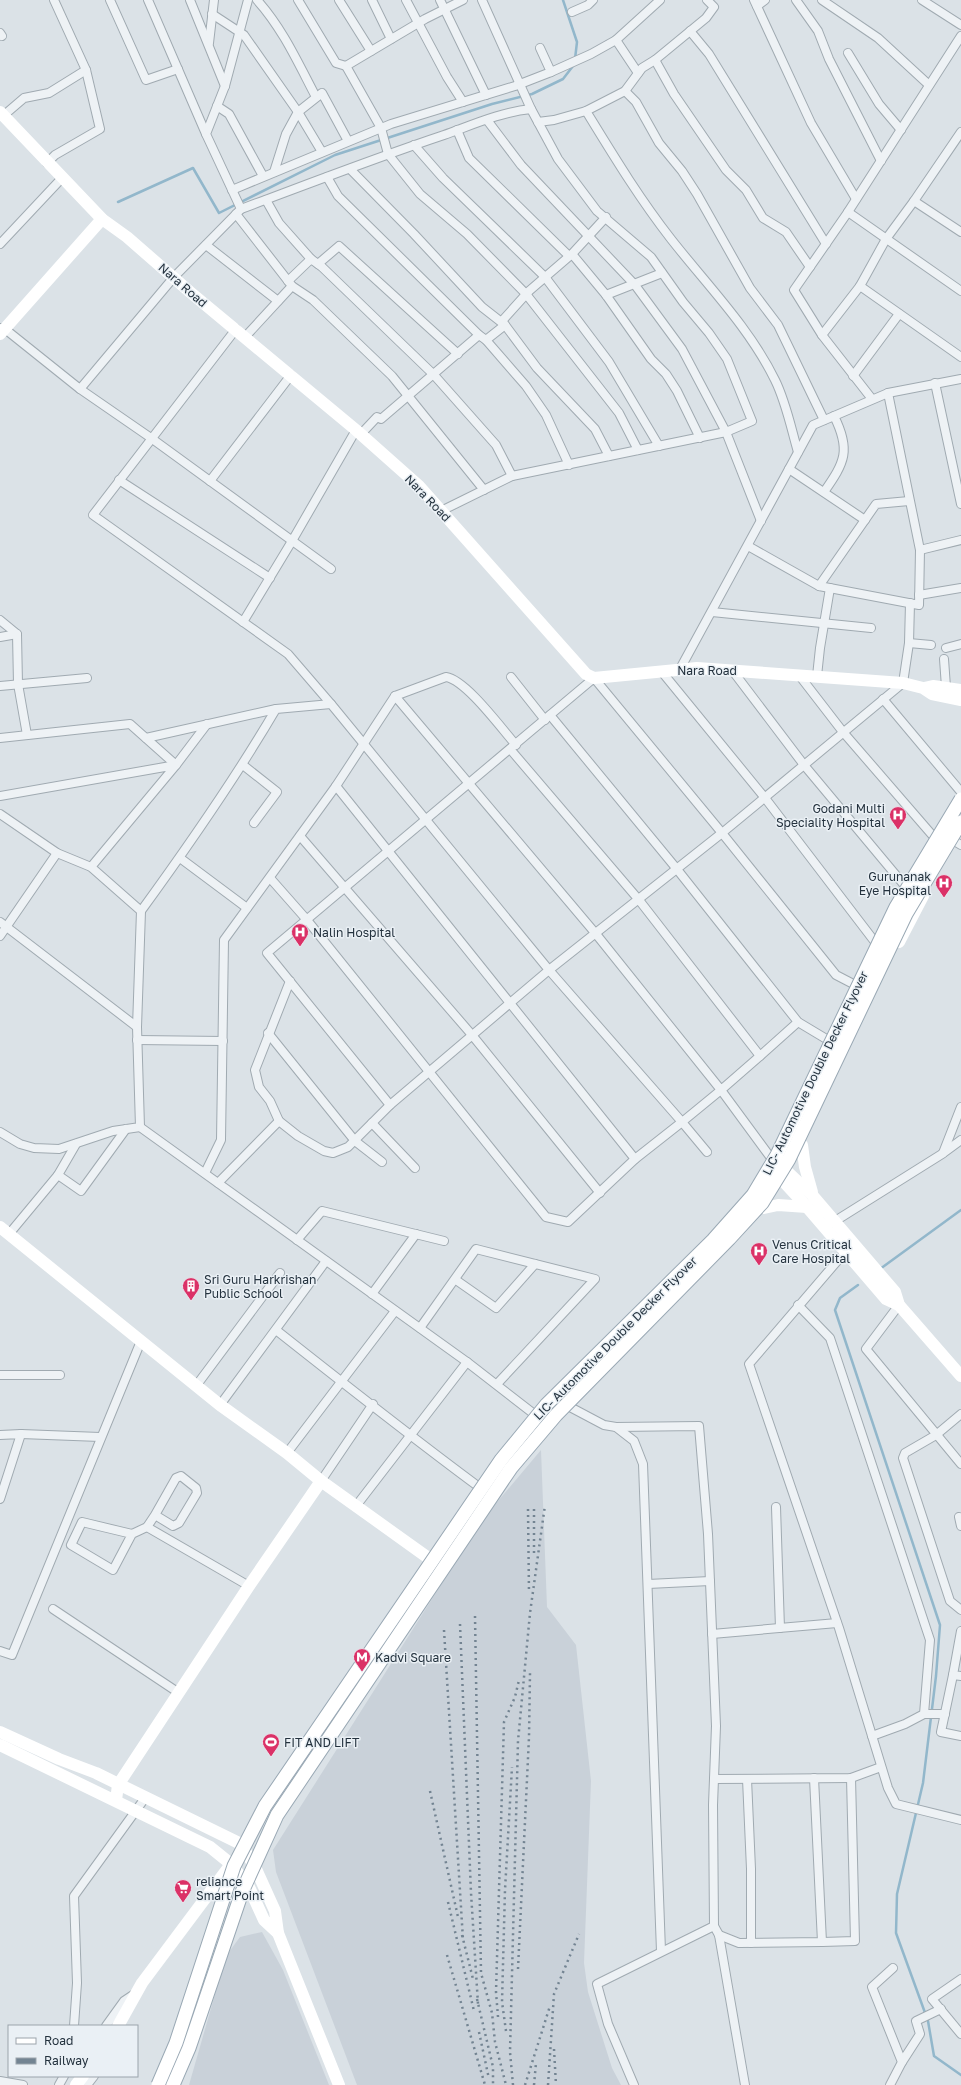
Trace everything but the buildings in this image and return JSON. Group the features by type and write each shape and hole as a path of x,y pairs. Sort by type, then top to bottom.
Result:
{"main road":[{"name":"Nara Road","path":"1,114 102,219 127,237 291,375 419,486 586,674 594,678 680,669 732,670 903,683 923,688"},
{"path":"2,330 102,219"},
{"path":"923,688 933,686 955,688"},
{"path":"923,688 932,694 961,700"},
{"path":"153,2085 172,2041 231,1864 262,1802 499,1457 545,1401 701,1246 738,1206 764,1170 854,985 905,886 933,836 961,792"},
{"name":"LIC- Automotive Double Decker Flyover","path":"158,2085 176,2043 234,1866 265,1806 501,1460 547,1404 713,1240 753,1194 777,1155 896,908 961,799"},
{"name":"LIC- Automotive Double Decker Flyover","path":"172,2085 189,2048 242,1892 277,1815 511,1468 556,1415 729,1239 770,1192 789,1159 906,914 961,822"},
{"path":"179,2085 194,2049 249,1887 256,1869 282,1817 448,1571 514,1470 570,1407 764,1208 786,1176 802,1145 925,893 959,840"},
{"path":"802,1145 804,1167 812,1195"},
{"path":"771,1158 786,1176 807,1207 845,1252 886,1299 899,1305"},
{"path":"764,1170 786,1176 812,1195 895,1292 899,1305 961,1376"},
{"path":"764,1208 778,1205 807,1207"},
{"path":"5,1230 220,1405 287,1453 321,1481 448,1571"},
{"path":"116,1800 118,1785 249,1586 321,1481"},
{"path":"0,1732 59,1759 96,1773 144,1798 241,1844 256,1869 275,1911 278,1933 339,2085"},
{"path":"0,1745 116,1800 210,1847 231,1864 249,1887 264,1920 278,1933"},
{"path":"119,2025 137,1992 160,1957 231,1864"},
{"path":"76,2085 82,2077"}],"street":[{"path":"47,163 55,155 100,129 86,70 54,0"},
{"path":"110,0 146,80 178,69"},
{"path":"148,0 239,210 290,284 313,300 410,395 484,490"},
{"path":"190,0 225,86"},
{"path":"208,45 214,0"},
{"path":"206,134 225,86 248,0"},
{"path":"257,0 271,16 284,36 316,97"},
{"path":"298,0 336,63 346,66 381,128 388,154 420,194 467,234 526,294 619,413 638,450"},
{"path":"339,0 371,51"},
{"path":"372,0 391,39"},
{"path":"406,0 463,102"},
{"path":"440,0 486,95"},
{"path":"346,66 418,23 463,0"},
{"path":"441,511 512,476 700,438 726,432 752,421 727,359 651,258 606,217 597,211 558,159 531,109 482,0"},
{"path":"572,12 588,5 593,0"},
{"path":"232,191 263,176 381,128 520,84 551,72 591,54 616,40 660,0"},
{"path":"538,122 554,120 586,111 625,91 642,68 655,60 706,18 714,7 707,0"},
{"path":"765,0 756,3 811,124 856,199"},
{"path":"796,0 818,31 829,59 881,161"},
{"path":"822,0 878,38 930,85"},
{"path":"922,0 961,25"},
{"path":"212,14 240,31 266,64 298,112 322,152"},
{"path":"690,31 710,54 826,244"},
{"path":"872,399 822,335 794,290 848,212 961,36"},
{"path":"616,40 638,73"},
{"path":"540,48 551,72"},
{"path":"848,53 879,104 901,130"},
{"path":"655,60 674,94 726,170 746,190 763,218 786,232 810,267"},
{"path":"1,114 24,98 30,95 49,93 86,70"},
{"path":"625,91 636,102 660,142 682,171 697,194 750,288 778,325 824,420"},
{"path":"274,172 286,134 298,112 322,92 348,141"},
{"path":"218,106 229,114 263,176"},
{"path":"80,389 174,277 239,210 388,154 457,130 515,111 531,109"},
{"path":"586,111 639,197 719,297 751,341 775,380 784,403 798,452"},
{"path":"487,120 521,165 634,285 682,349 726,432 761,521"},
{"path":"457,130 469,158 571,255 606,295 652,359 666,374 677,391 700,438"},
{"path":"822,335 860,286 886,240 961,132"},
{"path":"414,145 443,178 544,277 609,362 659,446"},
{"path":"350,169 482,307 505,325"},
{"path":"327,177 338,196 483,338 526,386 546,415 568,465"},
{"path":"0,244 62,178"},
{"path":"266,200 279,223 315,261 362,304 434,375 496,445 512,476"},
{"path":"914,201 960,228"},
{"path":"848,212 961,291"},
{"path":"606,217 571,255 544,277 502,320 537,368 595,429 609,456"},
{"path":"206,245 278,301"},
{"path":"458,354 340,246 315,261 290,284 278,301 240,333 151,438 93,515 288,654 331,704 549,970 707,1152"},
{"path":"606,295 662,273"},
{"path":"860,286 961,357"},
{"path":"853,376 898,314"},
{"path":"243,622 358,432 377,417 381,418 458,354 505,325"},
{"path":"2,330 80,389 151,438 331,569"},
{"path":"210,481 291,375"},
{"path":"680,669 813,425 888,393 961,379"},
{"path":"935,383 961,504"},
{"path":"748,546 819,586 919,605 920,550 888,393"},
{"path":"824,492 844,460 844,442 841,430 834,416"},
{"path":"789,469 865,520"},
{"path":"119,480 270,578"},
{"path":"819,586 876,504 909,501"},
{"path":"920,550 961,540"},
{"path":"817,676 830,588"},
{"path":"919,595 961,588"},
{"path":"290,981 268,1033 256,1070 259,1087 270,1101 279,1121 298,1136 324,1151 334,1153 348,1147 390,1105 549,970 722,833 903,683 909,643 910,603"},
{"path":"712,612 871,628"},
{"path":"0,620 17,634 18,684 27,735"},
{"path":"0,637 17,634"},
{"path":"909,643 931,645"},
{"path":"946,648 961,644"},
{"path":"944,659 955,688"},
{"path":"732,670 804,765 905,886"},
{"path":"662,672 765,798 876,942"},
{"path":"799,675 843,732 933,836"},
{"path":"205,1173 221,1140 224,940 336,786 364,746 395,696 446,677 452,678 471,693 513,747 639,900 760,1056"},
{"path":"511,677 676,868 798,1022 828,1040"},
{"path":"0,686 87,678"},
{"path":"390,1105 267,953 469,785 594,678 722,833 836,975 874,995"},
{"path":"395,696 596,934 721,1090 771,1158"},
{"path":"883,699 961,792"},
{"path":"146,738 276,708 331,704"},
{"path":"140,1127 137,1027 141,910 180,858 243,765 276,708"},
{"path":"0,738 130,724 176,765"},
{"path":"91,867 176,765 207,724"},
{"path":"0,796 176,765"},
{"path":"243,765 277,792 254,824"},
{"path":"336,786 388,853 511,1003 635,1159"},
{"path":"0,814 57,853 91,867 141,910"},
{"path":"300,836 472,1035 600,1193"},
{"path":"0,936 57,853"},
{"path":"180,858 247,908"},
{"path":"270,878 307,920 546,1216 568,1222 635,1159 721,1090 798,1022"},
{"path":"0,922 137,1027"},
{"path":"268,1033 355,1141 382,1162"},
{"path":"137,1040 223,1041"},
{"path":"942,1154 961,1107"},
{"path":"218,1183 279,1121"},
{"path":"372,1123 415,1168"},
{"path":"0,1132 20,1144 34,1148 59,1149 113,1131 140,1127 467,1362 534,1414"},
{"path":"58,1175 81,1191 126,1129"},
{"path":"824,1227 942,1154 961,1140"},
{"path":"5,1230 58,1175 76,1144"},
{"path":"297,1240 322,1210 444,1241"},
{"path":"372,1294 416,1234"},
{"path":"420,1328 456,1280 476,1249 595,1279 497,1384"},
{"path":"845,1252 749,1364 837,1623 888,1788 896,1804 961,1820"},
{"path":"220,1405 326,1261"},
{"path":"456,1280 496,1308 535,1264"},
{"path":"196,1386 280,1273"},
{"path":"798,1305 830,1338 930,1640 924,1714"},
{"path":"899,1305 866,1349 961,1464"},
{"path":"287,1453 395,1311"},
{"path":"276,1330 372,1404 409,1435 479,1487"},
{"path":"0,1650 12,1655 73,1509 100,1437 141,1341"},
{"path":"356,1506 409,1435 467,1362"},
{"path":"0,1375 60,1375"},
{"path":"321,1481 372,1404"},
{"path":"570,1407 604,1425 616,1427 699,1426 710,1581 716,1726 714,1780 714,1926 719,1935 745,2085"},
{"path":"961,1414 936,1435 905,1453 903,1458 950,1601 961,1610"},
{"path":"616,1427 634,1441 643,1464 661,1951"},
{"path":"0,1435 21,1434 100,1437"},
{"path":"0,1499 21,1434"},
{"path":"132,1534 113,1570 71,1545 82,1522 132,1534 148,1527 154,1515 176,1478 181,1476 196,1488 197,1493 176,1526 173,1526 154,1515"},
{"path":"776,1507 780,1628"},
{"path":"148,1527 249,1586"},
{"path":"648,1584 710,1581"},
{"path":"53,1609 179,1693"},
{"path":"712,1634 837,1623"},
{"path":"961,1631 957,1675 941,1732 961,1736"},
{"path":"872,1736 905,1724 924,1714 945,1714"},
{"path":"714,1780 851,1778 881,1767"},
{"path":"814,1778 822,1942"},
{"path":"719,1935 739,1943 855,1941 851,1778"},
{"path":"747,1779 751,1869 751,1943"},
{"path":"74,2025 77,1983 74,1896 144,1798"},
{"path":"634,2085 608,2024 597,1984 714,1926"},
{"path":"893,1968 872,1987 872,1991 902,2062"},
{"path":"961,1979 932,1999 961,2034"},
{"path":"107,2025 124,2001 137,1992"},
{"path":"890,2085 902,2062 920,2034 916,2021 940,2009"},
{"path":"126,2025 127,2011"},
{"path":"87,2085 93,2077"},
{"path":"0,2081 23,2085"}],"shaded area":[{"path":"541,1450 547,1607 576,1645 591,1781 584,1963 588,1992 612,2068 621,2085 357,2085 276,1872 273,1850 482,1520"},
{"path":"262,1932 283,1970 329,2085 189,2085 226,1956 240,1937"}],"waterway":[{"path":"563,0 577,42 575,59"},
{"path":"118,202 193,168 219,213 335,155 492,104 532,94 563,79 573,66"},
{"path":"880,1269 961,1210"},
{"path":"858,1285 840,1298 835,1310 940,1625 936,1676 923,1783 897,1894 896,1933 928,2021 934,2056 961,2075"}],"railway":[{"path":"163,2085 188,2020 232,1888 259,1824 507,1458 551,1405 742,1215 770,1174 792,1134 876,951 931,851 961,804"},
{"path":"513,2085 510,2052 518,1741 530,1613 545,1505"},
{"path":"534,1508 534,1553"},
{"path":"528,1509 529,1593"},
{"path":"475,1616 481,1973 492,2013 495,2042 506,2085"},
{"path":"460,1624 471,1893 478,2004"},
{"path":"444,1630 463,1940"},
{"path":"518,1969 529,1737 530,1673"},
{"path":"498,2017 496,1992 504,1722 515,1697 519,1680"},
{"path":"506,2031 502,2002 505,1890 512,1767"},
{"path":"430,1791 458,1917"},
{"path":"448,1902 474,2011"},
{"path":"548,2085 554,1994 579,1934"},
{"path":"462,1935 473,1979"},
{"path":"447,1955 485,2085"},
{"path":"477,1999 493,2067 493,2085"},
{"path":"525,2085 550,2006"},
{"path":"479,2032 489,2079"},
{"path":"554,2049 556,2085"},
{"path":"534,2085 536,2063"}],"place":[{"name":"Godani Multi Speciality Hospital","path":"898,830"},
{"name":"Gurunanak Eye Hospital","path":"944,898"},
{"name":"Nalin Hospital","path":"300,947"},
{"name":"Venus Critical Care Hospital","path":"759,1266"},
{"name":"Sri Guru Harkrishan Public School","path":"191,1301"},
{"name":"Kadvi Square","path":"362,1672"},
{"name":"FIT AND LIFT","path":"271,1757"},
{"name":"reliance Smart Point","path":"183,1903"}]}
